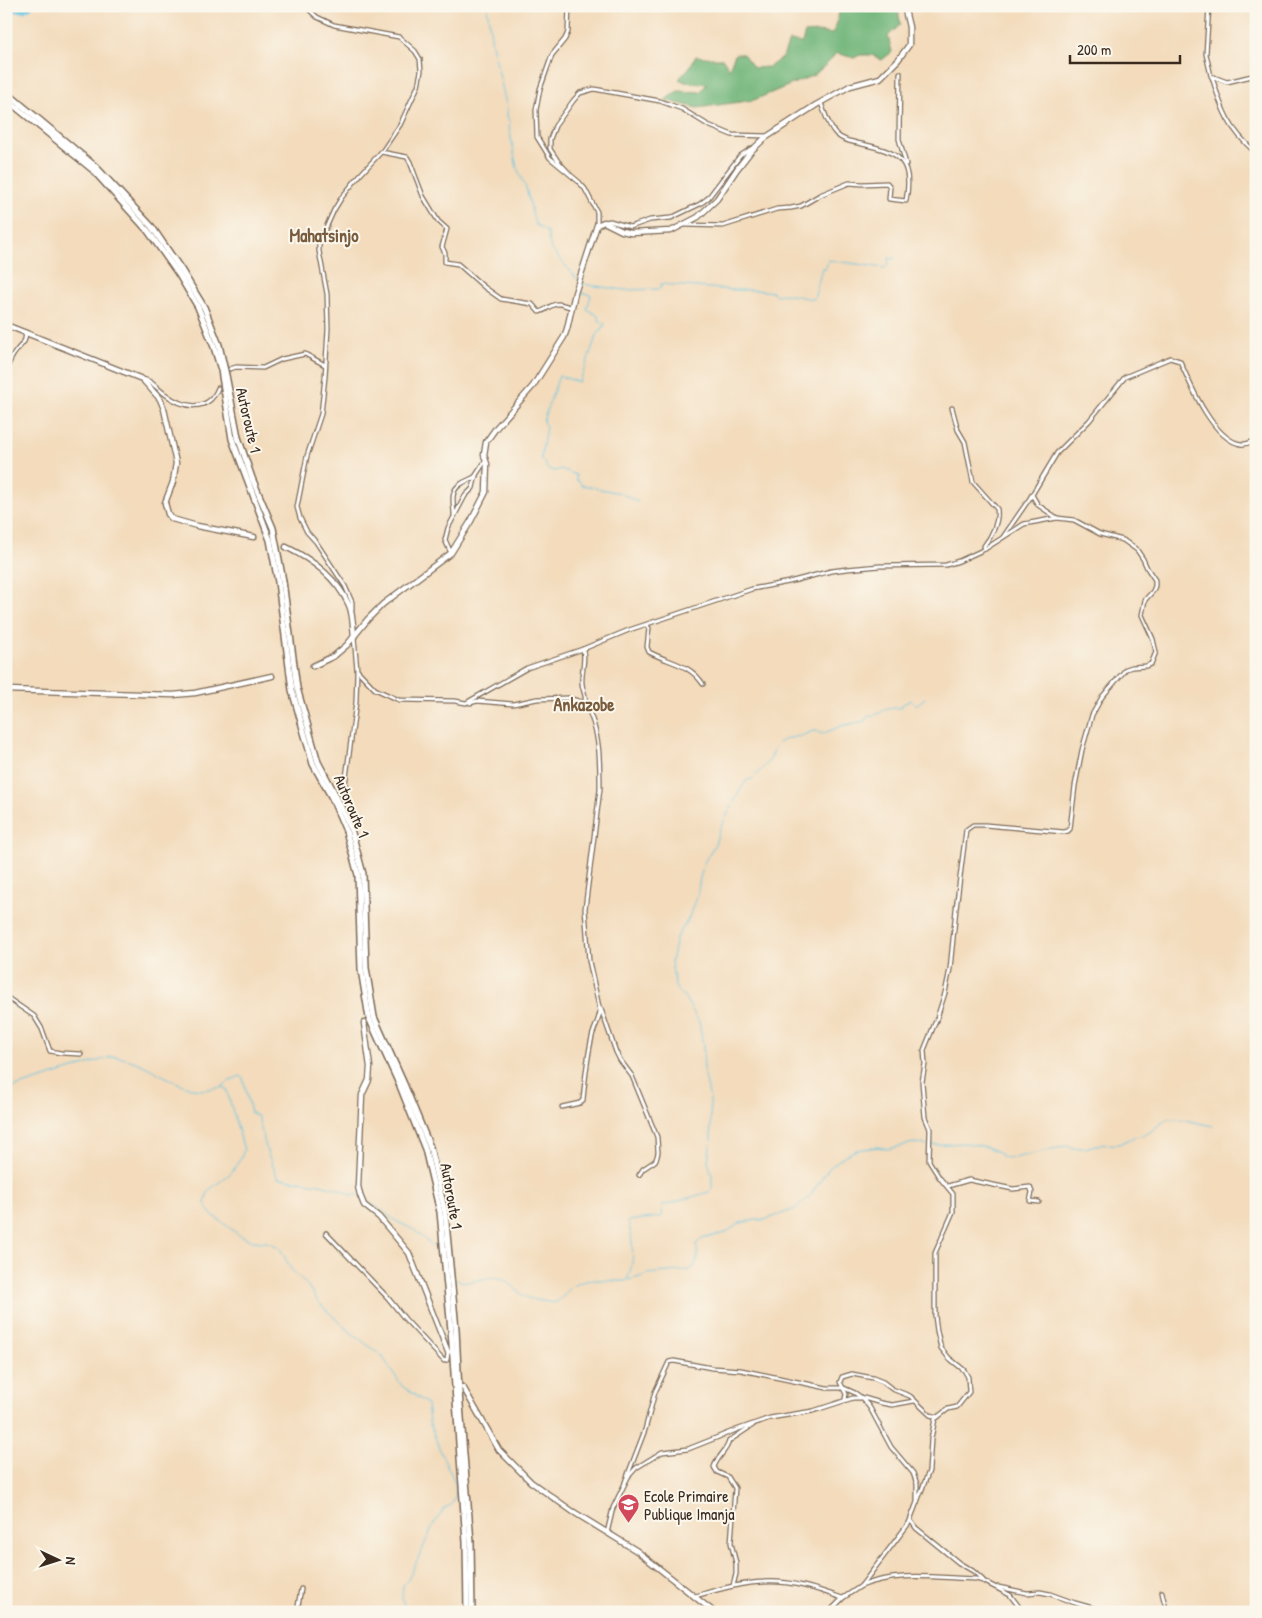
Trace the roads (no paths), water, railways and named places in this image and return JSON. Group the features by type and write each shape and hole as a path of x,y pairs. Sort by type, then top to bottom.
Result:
{"main road":[{"name":"Autoroute 1","path":"6,92 96,166 152,227 204,307 219,345 238,438 273,528 283,581 297,688 318,762 351,829 363,874 366,968 374,1017 430,1147 445,1212 456,1330 471,1542 472,1612"},
{"name":"Autoroute 1","path":"6,99 93,170 148,231 179,275 198,307 214,347 221,370 232,439 270,540 278,582 292,690 313,764 332,798 346,831 358,875 360,969 369,1018 400,1086 425,1149 440,1212 451,1330 466,1542 467,1612"}],"street":[{"path":"305,6 317,17 334,25 399,37 415,51 420,59 419,79 412,100 400,125 381,152 342,197 325,230 318,238 327,294 328,329 321,414 307,456 297,507 307,532 316,542 345,586 352,602 352,618"},
{"path":"568,6 568,32 565,39 552,55 540,89 536,110 536,128 537,137 550,158 570,173"},
{"path":"597,225 610,221 630,227 650,220 671,218 693,209 708,198 740,156 768,136 850,86 880,78 898,60 908,45 909,27 904,6"},
{"path":"1209,6 1206,54 1211,76 1220,103 1232,129 1256,153"},
{"path":"682,225 723,226 777,209 801,206 820,195 849,183 886,183 890,187 889,199 906,200 908,171 899,138 900,73"},
{"path":"1211,76 1227,82 1256,75"},
{"path":"313,666 334,656 347,645 383,604 451,553 486,492 488,477 487,459 484,455 486,442 540,376 564,337 597,225 596,212 585,189 558,161 550,149 550,139 555,126 573,101 580,93 594,89 660,100 682,109 708,125 732,135 768,136"},
{"path":"821,103 830,127 837,135 852,142 894,153 906,165"},
{"path":"604,222 622,231 631,233 671,231 698,217 717,199 737,169 756,146"},
{"path":"381,152 407,157 410,162 423,196 438,221 446,229 442,247 445,253 445,262 458,264 484,287 504,300 532,304 539,312 557,304 567,307 573,306"},
{"path":"6,325 142,379 149,380 164,394 176,400 198,406 204,405 215,397 218,388"},
{"path":"6,372 7,365 17,349 25,343 25,332"},
{"path":"230,368 263,368 282,359 304,354 325,365"},
{"path":"1002,538 1058,453 1089,421 1125,377 1170,358 1180,361 1193,392 1217,430 1239,444 1244,445 1256,440"},
{"path":"142,379 160,399 176,463 173,482 165,503 168,514 172,519 197,526 254,537"},
{"path":"952,408 958,430 965,442 973,482 997,509 996,522 990,538 984,546 985,549"},
{"path":"454,518 454,490 460,484 471,480 487,459"},
{"path":"451,553 446,540 448,528 465,496 473,488 476,475"},
{"path":"1032,494 1038,505 1057,518"},
{"path":"466,703 527,668 752,589 790,582 831,571 880,566 946,564 985,549 1024,524 1057,518 1074,520 1100,534 1123,540 1137,550 1154,580 1155,586 1145,600 1142,615 1153,639 1156,652 1151,664 1126,669 1102,697 1092,715 1076,778 1071,826 1068,831 985,825 973,826 966,830 950,969 945,993 924,1052 925,1064 922,1082 925,1117 930,1135 929,1161 939,1177 954,1194 953,1212 936,1253 936,1322 941,1348 949,1358 964,1370 968,1377 969,1392 957,1407 948,1409 936,1419 931,1439 929,1471 911,1520 861,1586"},
{"path":"286,547 305,556 328,575 350,607 357,670 356,702 344,793"},
{"path":"646,625 649,628 646,647 649,652 687,668 703,684"},
{"path":"562,1107 583,1100 583,1089 592,1036 599,1018 599,1006 589,961 585,908 600,789 600,769 596,731 585,703 586,698 582,681 585,659 583,649"},
{"path":"357,670 375,689 399,700 455,701 466,703 477,701 513,704 536,699 568,698 585,703"},
{"path":"6,690 186,694 272,676"},
{"path":"6,997 34,1016 42,1029 50,1051 81,1054"},
{"path":"599,1006 616,1052 632,1076 657,1137 657,1157 639,1175"},
{"path":"326,1233 388,1298 405,1320 444,1361 447,1360 448,1352 409,1253 379,1217 364,1205 360,1195 358,1186 361,1107 362,1095 369,1080 370,1067 364,1023"},
{"path":"947,1186 969,1180 1013,1189 1030,1187 1032,1192 1030,1201 1039,1202"},
{"path":"607,1533 613,1508 636,1456 655,1392 669,1362 674,1361 712,1368 740,1370 827,1388 844,1388 855,1393 862,1398 879,1424 891,1448 913,1473 917,1484 917,1502"},
{"path":"845,1399 846,1394 840,1382 843,1376 852,1374 864,1376 883,1382 892,1389 910,1396 930,1415 938,1417"},
{"path":"463,1387 498,1450 514,1466 550,1497 637,1551 714,1612"},
{"path":"625,1482 636,1468 662,1452 688,1449 770,1418 813,1411 845,1399 862,1398 892,1404 914,1401"},
{"path":"733,1586 736,1574 732,1542 735,1488 728,1477 717,1472 714,1467 728,1446 729,1441 756,1423"},
{"path":"911,1520 916,1528 959,1563 973,1571 983,1581 1010,1595 1023,1612"},
{"path":"828,1612 843,1598 861,1586 873,1581 918,1576 939,1578 945,1576 983,1581"},
{"path":"694,1596 733,1586 763,1582 793,1584 843,1598"},
{"path":"995,1587 1027,1593 1040,1592 1050,1594 1107,1612"},
{"path":"297,1612 301,1589"},
{"path":"1162,1592 1167,1612"}],"waterway":[{"path":"6,8 23,9 29,6"},
{"path":"487,6 492,44 507,108 517,168 526,188 535,224 547,232 551,249 578,280"},
{"path":"581,282 588,285 624,290 660,289 661,284 757,290 773,292 776,295 781,294 814,299 822,268 826,268 828,260 885,268 888,265 889,258 895,259"},
{"path":"581,282 579,292 591,295 587,309 598,316 600,322 605,324 596,337 579,382 559,376 543,421 546,427 541,458 548,469 555,471 561,469 576,475 576,480 581,485 620,493 638,502"},
{"path":"778,743 785,739 801,736 813,731 822,734 841,726 865,721 867,717 880,713 887,708 900,708 911,700 916,705 925,698"},
{"path":"457,1280 467,1282 493,1277 499,1278 507,1281 528,1298 554,1303 572,1287 581,1282 594,1280 626,1281 631,1267 633,1252 628,1221 661,1217 662,1206 712,1191 712,1176 708,1161 711,1139 710,1099 704,1071 703,1045 699,1022 684,996 678,992 675,986 671,962 676,938 689,918 697,897 704,863 715,844 719,831 739,792 747,780 752,779 765,766 771,758 775,747"},
{"path":"6,1090 111,1057 131,1060 195,1089 226,1088 244,1150 231,1173 208,1191 205,1203 210,1213 239,1235 252,1241 267,1242 279,1247 291,1269 308,1286 318,1302 348,1330 382,1356 402,1386 427,1404 429,1422 455,1482 455,1498 435,1522 408,1580 403,1585 402,1599 407,1612"},
{"path":"222,1087 240,1076 243,1078 251,1113 258,1117 267,1152 278,1178 320,1184 352,1195 358,1195"},
{"path":"932,1145 965,1143 986,1147 1000,1153 1001,1156 1014,1158 1069,1145 1072,1148 1086,1148 1095,1145 1119,1144 1134,1137 1147,1134 1167,1119 1180,1119 1213,1126"},
{"path":"628,1280 646,1274 690,1270 696,1262 696,1244 702,1239 725,1233 740,1223 765,1220 795,1209 810,1196 829,1168 844,1156 856,1150 878,1147 888,1149 914,1143 927,1145"},
{"path":"363,1197 396,1221 414,1230 441,1253"}],"place":[{"name":"Ecole Primaire Publique Imanja","path":"628,1524"}],"district":[{"name":"Mahatsinjo","path":"324,235"},
{"name":"Ankazobe","path":"584,704"}]}
